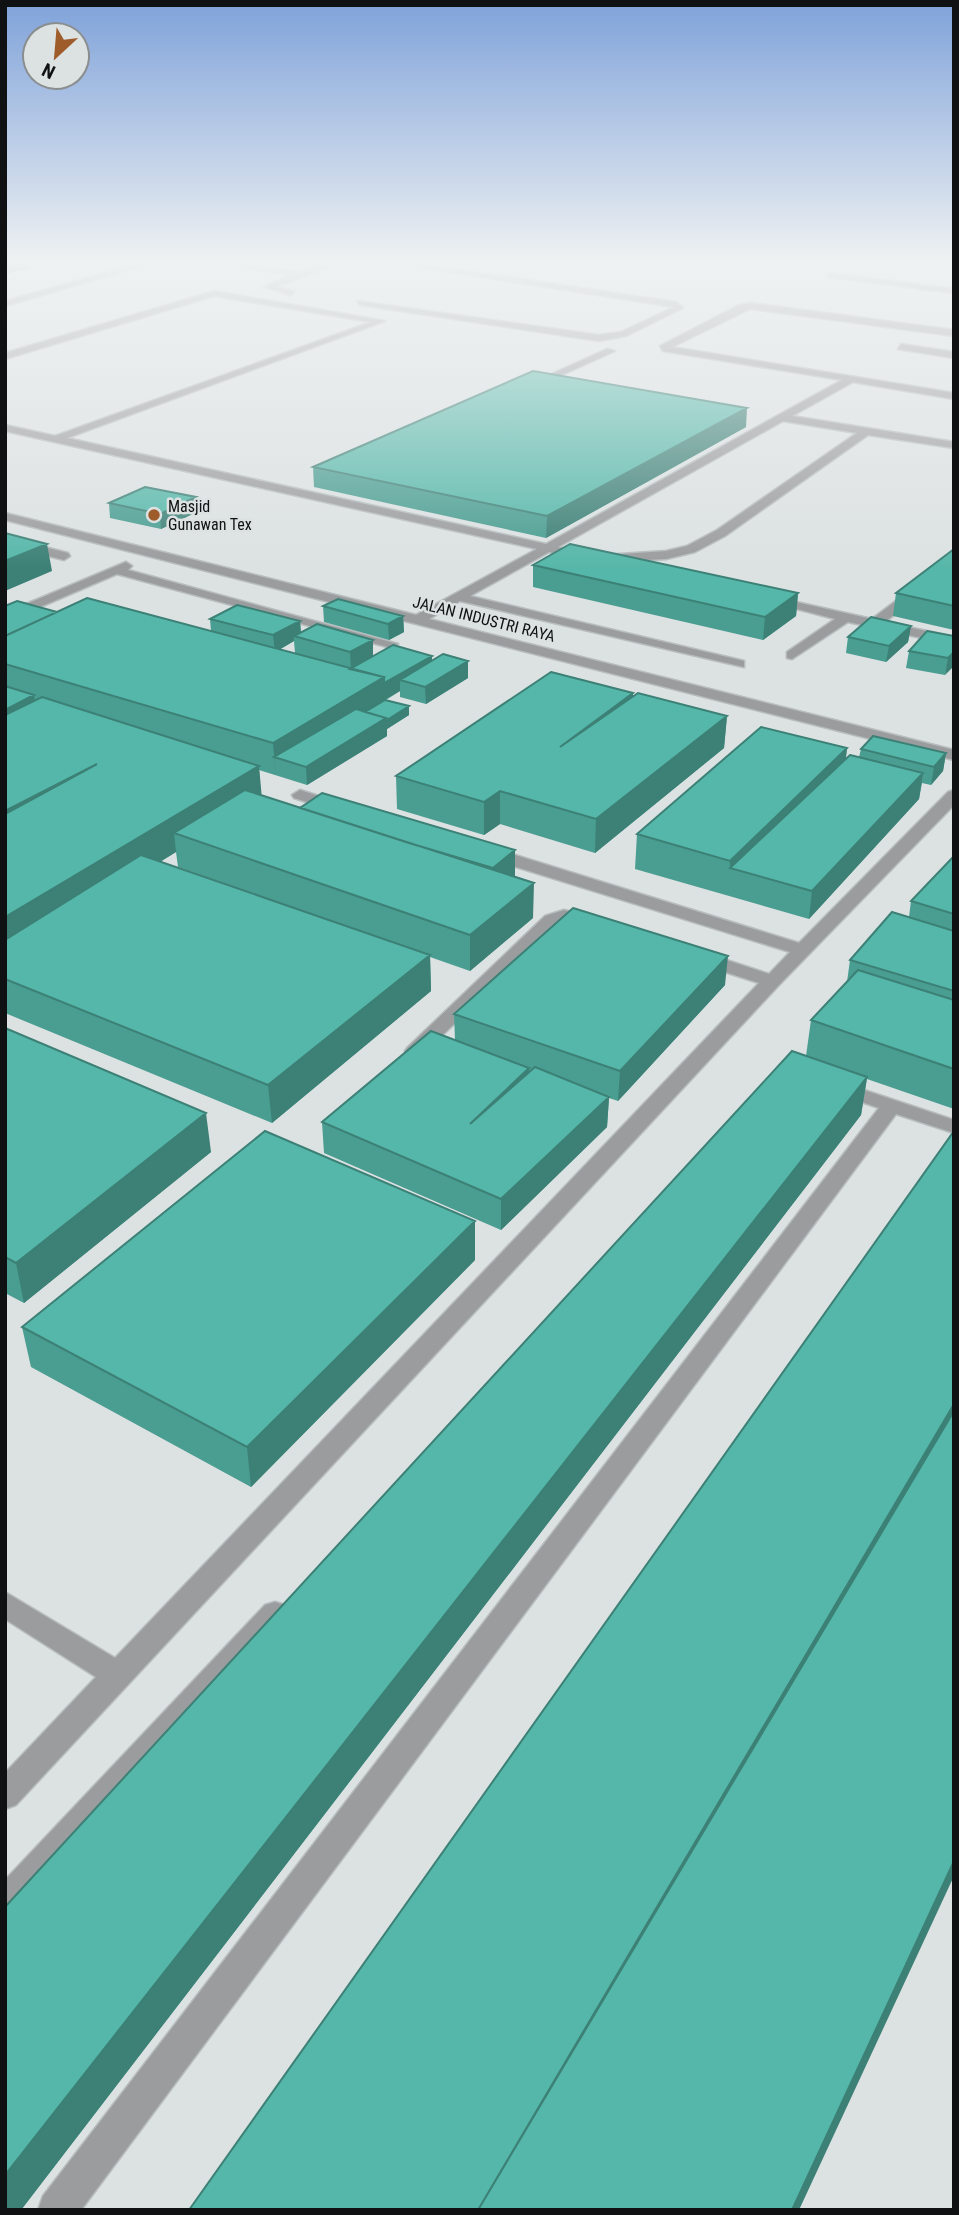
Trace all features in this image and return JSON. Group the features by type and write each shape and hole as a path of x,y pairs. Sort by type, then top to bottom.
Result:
{"street":[{"path":"55,439 267,362"},
{"path":"521,390 584,362"},
{"path":"747,362 954,396"},
{"path":"417,620 850,380"},
{"path":"782,418 954,445"},
{"path":"5,428 500,535 646,572"},
{"path":"593,560 666,555 691,549 721,533 866,431"},
{"path":"5,441 27,433"},
{"path":"290,490 316,479"},
{"name":"JALAN INDUSTRI RAYA","path":"5,516 954,755"},
{"path":"5,541 64,556"},
{"path":"5,618 153,554"},
{"path":"874,624 954,561"},
{"path":"115,570 391,644"},
{"path":"753,596 954,642"},
{"path":"458,597 739,663"},
{"path":"792,655 846,617"},
{"path":"300,795 351,811"},
{"path":"5,1795 772,981 954,795"},
{"path":"479,850 802,950"},
{"path":"404,1061 556,917 577,917 603,926"},
{"path":"682,951 772,981"},
{"path":"818,1081 954,1127"},
{"path":"57,2210 555,1549 758,1286 891,1106"},
{"path":"5,1905 289,1599"},
{"path":"5,1604 118,1675"}],"building":[{"path":"533,371 747,408 547,516 313,467"},
{"path":"145,487 196,497 160,514 109,503"},
{"path":"5,533 47,544 5,561"},
{"path":"570,544 798,593 765,617 533,565"},
{"path":"954,549 954,606 896,593"},
{"path":"87,598 384,677 273,743 5,664 5,636"},
{"path":"338,599 403,616 388,624 323,606"},
{"path":"17,601 57,612 5,636 5,606"},
{"path":"237,605 300,621 273,635 210,619"},
{"path":"871,617 911,626 889,646 848,637"},
{"path":"317,624 373,640 350,652 294,636"},
{"path":"927,631 954,636 954,652 948,658 909,651"},
{"path":"393,645 432,656 384,683 384,677 350,669"},
{"path":"443,654 468,661 425,687 400,680"},
{"path":"551,672 633,693 560,747 638,693 727,716 596,819 500,791 484,802 396,776"},
{"path":"5,686 34,695 5,710"},
{"path":"42,697 259,766 5,917 5,814 97,764 5,811 5,715"},
{"path":"385,700 409,706 387,720 365,712"},
{"path":"356,709 386,718 306,767 274,757"},
{"path":"761,727 847,748 730,861 637,834"},
{"path":"873,736 946,753 934,767 861,749"},
{"path":"850,755 923,773 812,891 730,868"},
{"path":"245,790 534,883 470,935 174,833"},
{"path":"322,793 515,850 493,868 300,808"},
{"path":"141,855 430,955 268,1085 5,979 5,940"},
{"path":"954,856 954,914 911,901"},
{"path":"573,908 728,956 620,1071 454,1014"},
{"path":"892,912 954,931 954,991 850,960"},
{"path":"858,970 954,1000 954,1069 811,1020"},
{"path":"5,1028 206,1113 16,1263 5,1257"},
{"path":"431,1031 529,1068 470,1124 535,1067 609,1097 501,1199 322,1122"},
{"path":"792,1051 867,1077 5,2175 5,1907"},
{"path":"265,1131 475,1221 247,1447 22,1327"},
{"path":"954,1131 954,1404 478,2210 189,2210"},
{"path":"954,1411 954,1861 792,2210 478,2210"}],"place":[{"name":"Masjid Gunawan Tex","path":"154,515"}]}
